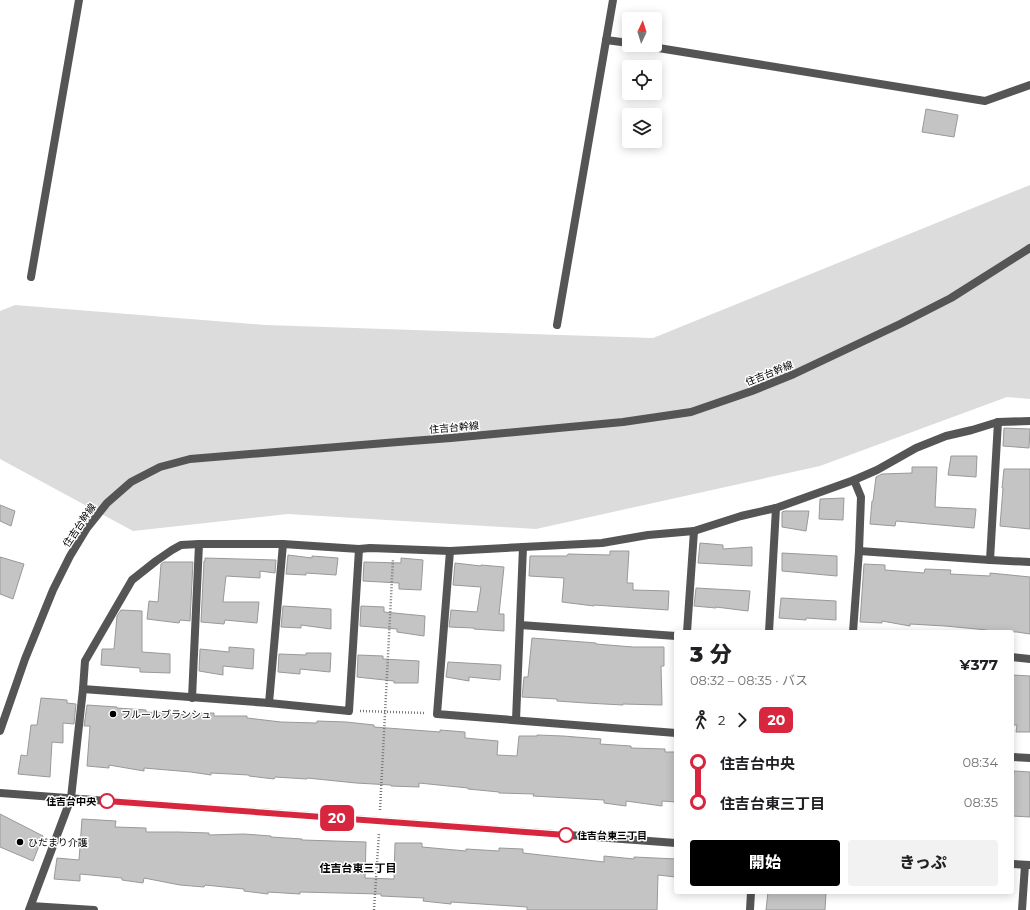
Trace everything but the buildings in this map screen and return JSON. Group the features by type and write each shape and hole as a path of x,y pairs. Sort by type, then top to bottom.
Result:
{"street":[{"path":"32,277 78,0"},
{"path":"557,325 613,0"},
{"path":"606,40 622,42"},
{"path":"662,49 985,101 1030,85"},
{"name":"住吉台幹線","path":"0,731 25,659 53,590 70,556 87,528 106,503 131,482 160,467 190,459 616,423 691,412 752,392 900,324 951,298 1030,248"},
{"path":"94,910 30,908 71,798 85,661 132,580 181,545 283,544 359,549 370,548 450,551 602,543 648,535 694,531 741,516 776,508 854,480 877,470 916,448 946,436 998,422 1030,421"},
{"path":"990,560 998,422"},
{"path":"853,630 862,496 854,480"},
{"path":"768,630 776,508"},
{"path":"687,630 694,531"},
{"path":"192,698 199,544"},
{"path":"269,703 283,544"},
{"path":"516,720 523,547"},
{"path":"83,689 269,703 349,711 359,549"},
{"path":"450,551 437,714 674,733"},
{"path":"859,551 1030,562"},
{"path":"520,625 674,636"},
{"path":"1014,657 1030,659"},
{"path":"1014,757 1030,758"},
{"path":"0,792 674,843"},
{"path":"1014,864 1028,865 1022,910"},
{"path":"750,910 751,894"}],"path":[{"path":"374,910 394,549"},
{"path":"349,711 437,714"}],"shaded area":[{"path":"1030,185 1030,399 1007,397 820,466 536,529 288,514 133,531 0,459 0,311 15,305 266,325 653,338"}],"bus line":[{"name":"20","path":"107,801 566,835"}],"place":[{"name":"フルールブランシュ","path":"113,714"},
{"name":"住吉台中央","path":"107,801"},
{"name":"住吉台東三丁目","path":"566,835"},
{"name":"ひだまり介護","path":"20,842"}],"district":[{"name":"住吉台東三丁目","path":"358,868"}]}
